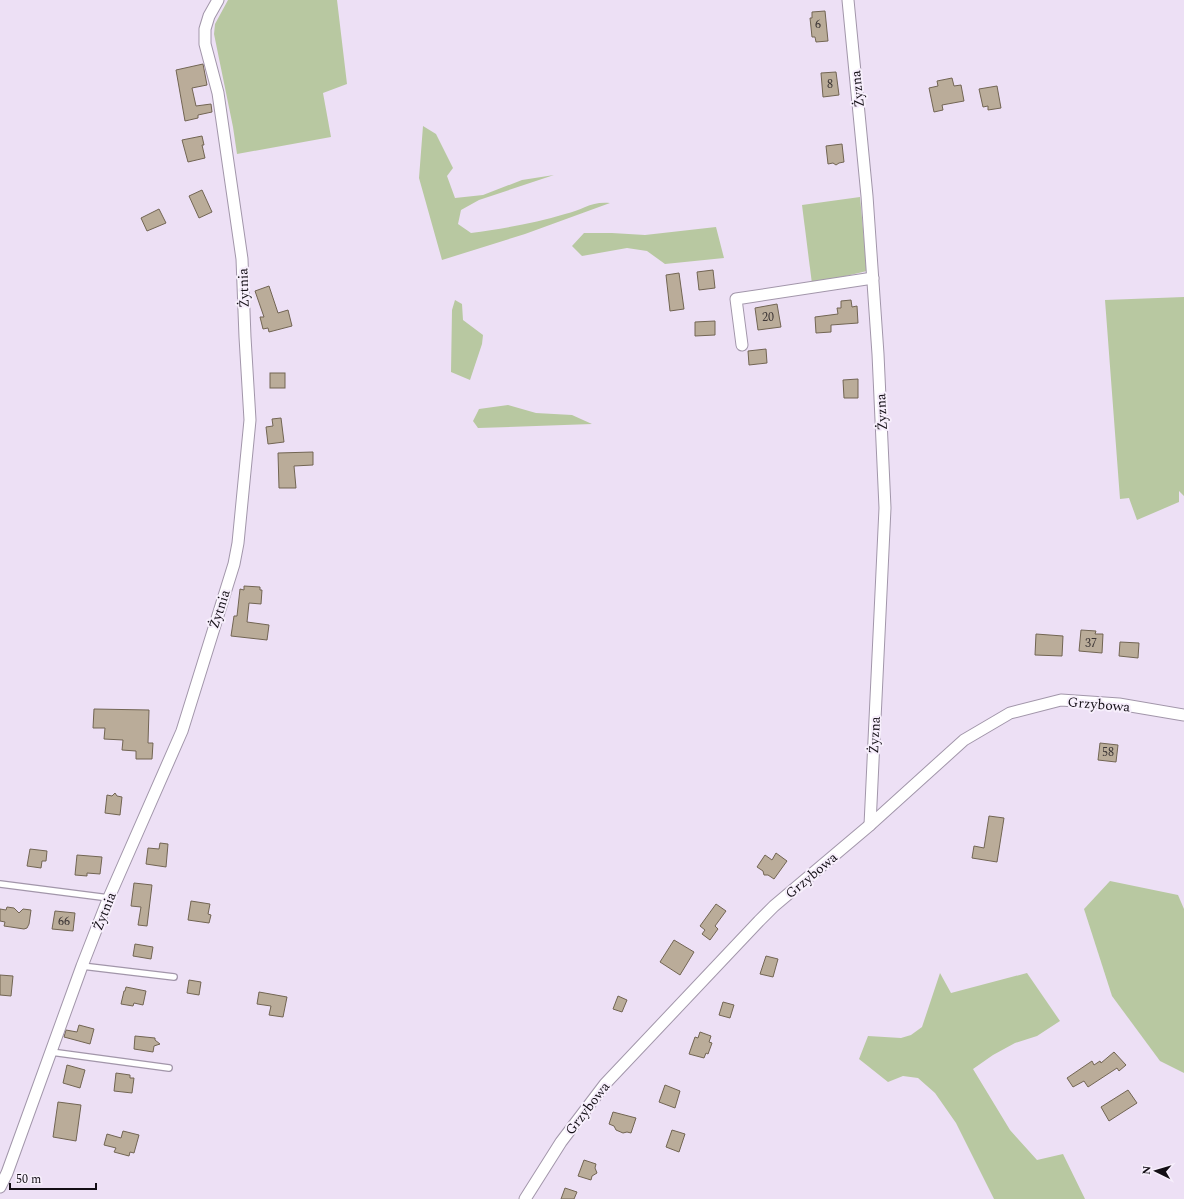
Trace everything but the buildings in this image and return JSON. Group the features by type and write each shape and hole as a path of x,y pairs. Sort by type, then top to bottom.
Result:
{"street":[{"name":"Żytnia","path":"0,1186 7,1173 50,1052 109,898 182,731 234,564 238,543 250,420 242,258 218,94 205,44 205,29 209,16 218,0"},
{"name":"Żyzna","path":"848,0 867,196 873,278 885,508 870,825"},
{"path":"742,345 736,299 873,278"},
{"name":"Grzybowa","path":"525,1199 561,1142 605,1084 774,906 870,825 964,740 1010,713 1061,700 1119,704 1184,715"}],"lane":[{"path":"0,884 109,898"},
{"path":"82,966 174,977"},
{"path":"50,1052 169,1068"}],"green space":[{"path":"228,0 337,0 347,84 323,93 331,137 237,154 214,34 215,24"},
{"path":"423,126 436,134 453,168 447,176 455,198 483,195 522,180 554,175 479,200 461,210 458,224 471,233 530,223 597,203 610,203 525,234 442,260 419,178"},
{"path":"860,197 867,271 812,284 802,205"},
{"path":"716,227 724,258 665,264 647,251 627,248 582,256 572,246 584,233 645,235"},
{"path":"1184,297 1184,496 1179,491 1179,502 1137,520 1129,498 1120,499 1105,300"},
{"path":"455,300 462,304 463,320 483,335 482,344 470,380 451,372 452,310"},
{"path":"508,405 536,413 572,415 592,424 478,428 473,421 479,409"},
{"path":"1110,881 1178,895 1184,909 1184,1073 1160,1061 1112,996 1084,909"},
{"path":"940,973 951,993 1027,973 1060,1021 1037,1036 1015,1043 993,1055 973,1069 1010,1130 1037,1160 1063,1154 1085,1199 994,1199 956,1123 935,1093 918,1078 903,1076 888,1082 859,1059 868,1036 901,1038 911,1035 922,1027"}]}
